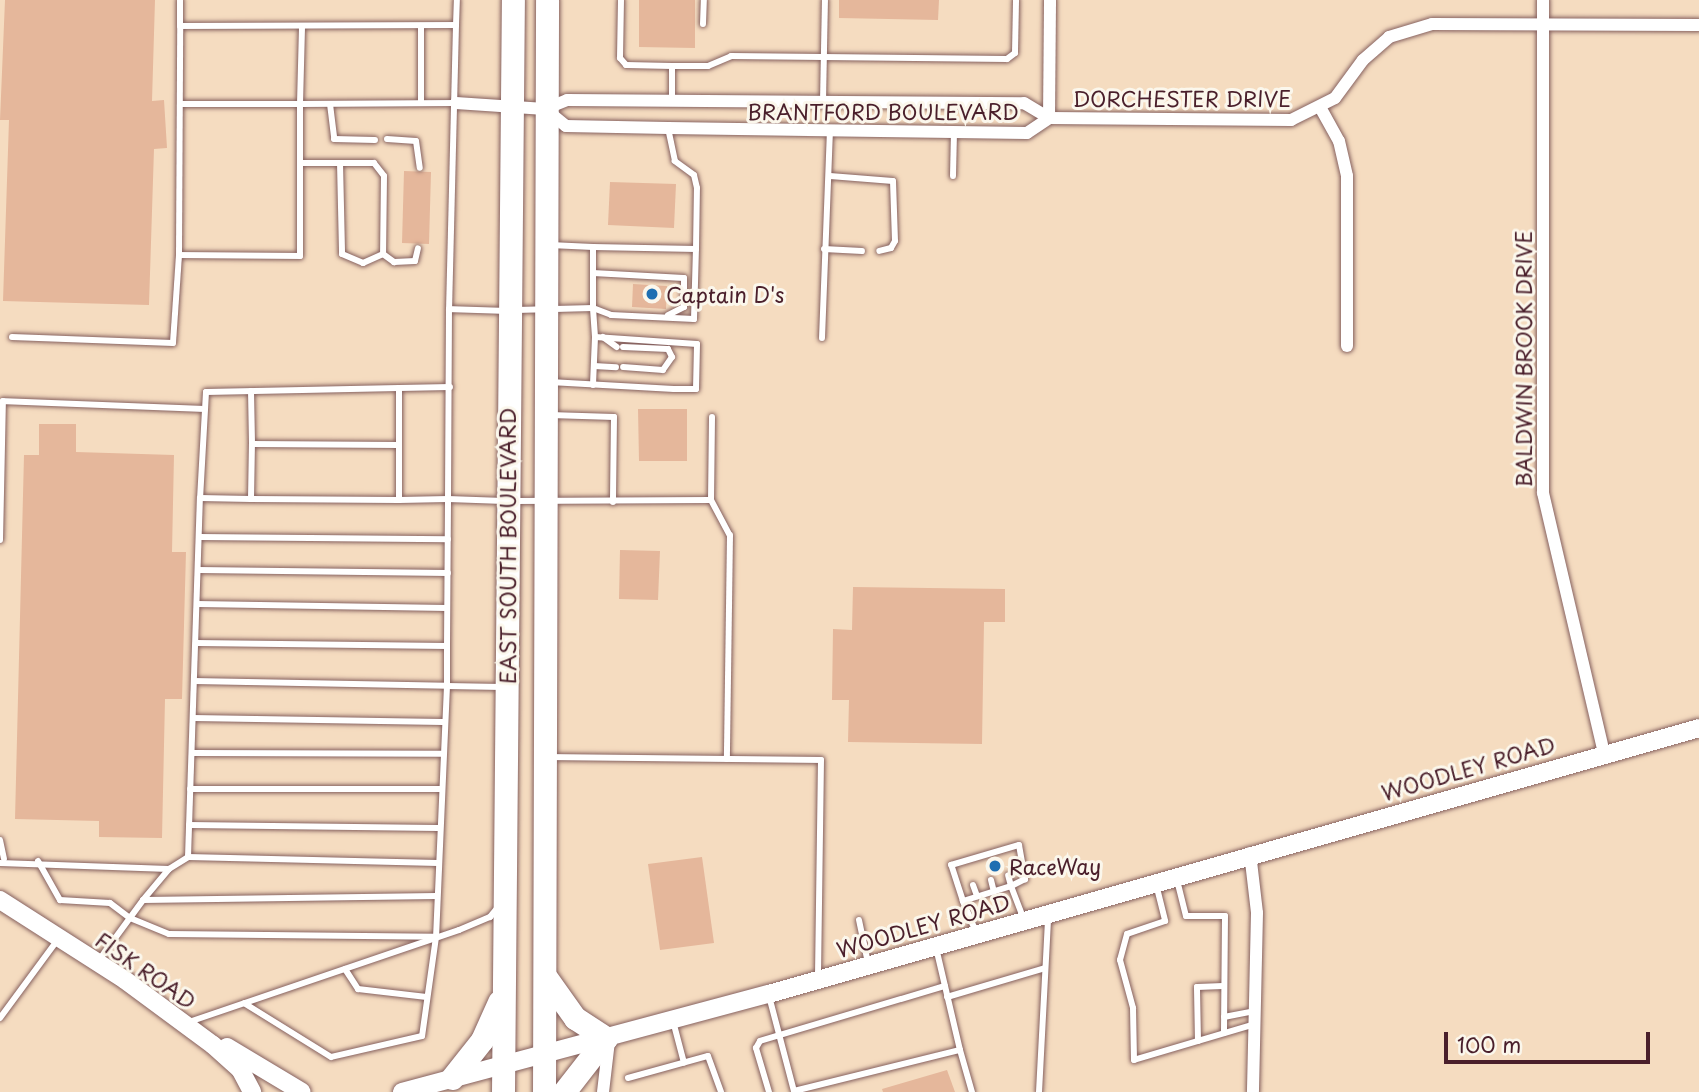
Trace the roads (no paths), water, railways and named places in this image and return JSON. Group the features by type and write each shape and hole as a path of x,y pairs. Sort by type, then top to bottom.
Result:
{"highway":[{"name":"EAST SOUTH BOULEVARD","path":"503,1092 513,0"},
{"name":"EAST SOUTH BOULEVARD","path":"544,1092 544,245 547,0"},
{"path":"544,974 575,1017 608,1038 564,1092"},
{"path":"445,1086 482,1040 503,993"}],"street":[{"path":"1049,118 1050,0"},
{"name":"BALDWIN BROOK DRIVE","path":"1543,0 1543,493 1604,754"},
{"name":"DORCHESTER DRIVE","path":"1049,118 1277,122 1305,117 1335,98 1375,47 1398,32 1432,24 1699,25"},
{"name":"BRANTFORD BOULEVARD","path":"456,103 545,109 567,100 1024,103 1049,118 1027,133 830,131 566,126 545,109"},
{"path":"1320,107 1339,141 1347,176 1347,346"},
{"name":"WOODLEY ROAD","path":"402,1092 445,1086 503,1065 769,994 1250,853 1699,729"},
{"path":"1250,853 1257,913 1254,1092"},
{"name":"FISK ROAD","path":"0,900 97,962 214,1045 240,1069 252,1092"},
{"path":"603,1092 608,1038"},
{"path":"214,1045 232,1048 302,1092"},
{"path":"240,1069 240,1092"}],"lane":[{"path":"12,337 173,343 179,255 180,0"},
{"path":"244,1003 331,1056 422,1036 436,937 441,754 447,686 449,309 457,0"},
{"path":"621,0 620,58 626,65 671,66 708,66 731,57 1007,59 1015,53 1016,0"},
{"path":"703,24 704,0"},
{"path":"823,102 825,0"},
{"path":"180,26 302,28 456,25"},
{"path":"421,27 421,103"},
{"path":"179,255 300,256 302,28"},
{"path":"671,66 672,101"},
{"path":"180,104 456,103"},
{"path":"330,104 334,139 375,140"},
{"path":"449,309 509,311 544,307 593,307 611,315 694,319 697,188 694,175 675,161 668,128"},
{"path":"822,338 825,184 830,176 830,131"},
{"path":"953,176 954,132"},
{"path":"387,139 416,141 420,168"},
{"path":"300,163 374,163 381,167 383,254"},
{"path":"340,163 342,254 363,263 383,254"},
{"path":"830,176 893,181 895,241 891,248 879,251"},
{"path":"544,245 696,249"},
{"path":"593,247 593,384"},
{"path":"383,254 394,262 415,261 418,248"},
{"path":"824,249 862,251"},
{"path":"593,273 684,278 684,307 663,317"},
{"path":"544,382 696,389 697,344 594,337"},
{"path":"594,366 663,370 672,363 668,349 620,347 603,337"},
{"path":"663,370 663,388"},
{"path":"188,857 202,409 206,392 450,387"},
{"path":"399,388 399,500"},
{"path":"251,391 251,499"},
{"path":"0,540 3,401 202,409"},
{"path":"544,415 614,416 613,502"},
{"path":"712,416 711,500 730,535 727,759"},
{"path":"252,444 399,445"},
{"path":"200,498 448,499 544,503 711,500"},
{"path":"199,537 448,539"},
{"path":"198,570 448,573"},
{"path":"197,604 447,608"},
{"path":"196,643 447,646"},
{"path":"194,681 505,688"},
{"path":"193,718 443,722"},
{"path":"192,753 441,754"},
{"path":"543,757 821,760 818,980"},
{"path":"190,789 440,789"},
{"path":"189,825 438,828"},
{"path":"0,841 2,861 169,869"},
{"path":"963,901 1012,886 1027,873 1019,845 951,864 963,901 976,933"},
{"path":"1000,850 1003,861"},
{"path":"984,855 986,865"},
{"path":"97,962 169,869 188,857 438,863"},
{"path":"965,860 968,870"},
{"path":"38,861 60,900 110,903 130,918 169,934 436,937"},
{"path":"1008,875 1024,919"},
{"path":"1176,875 1186,916 1225,916 1224,1033"},
{"path":"991,880 994,892"},
{"path":"1155,881 1165,921 1127,934 1120,960 1133,1008 1134,1060 1224,1033 1255,1017"},
{"path":"973,885 978,897"},
{"path":"143,900 437,896"},
{"path":"184,1024 490,917 504,900"},
{"path":"1039,1092 1048,912"},
{"path":"859,920 868,965"},
{"path":"0,1018 60,938"},
{"path":"935,946 972,1092"},
{"path":"947,997 1045,968"},
{"path":"345,969 358,989 427,996"},
{"path":"769,1092 756,1048 760,1041 945,986"},
{"path":"1198,1041 1197,987 1223,986"},
{"path":"769,994 794,1092 960,1050"},
{"path":"1224,1017 1255,1017"},
{"path":"673,1020 684,1063"},
{"path":"628,1078 712,1058 721,1092"}],"place":[{"name":"Captain D's","path":"652,294"},
{"name":"RaceWay","path":"995,866"}]}
